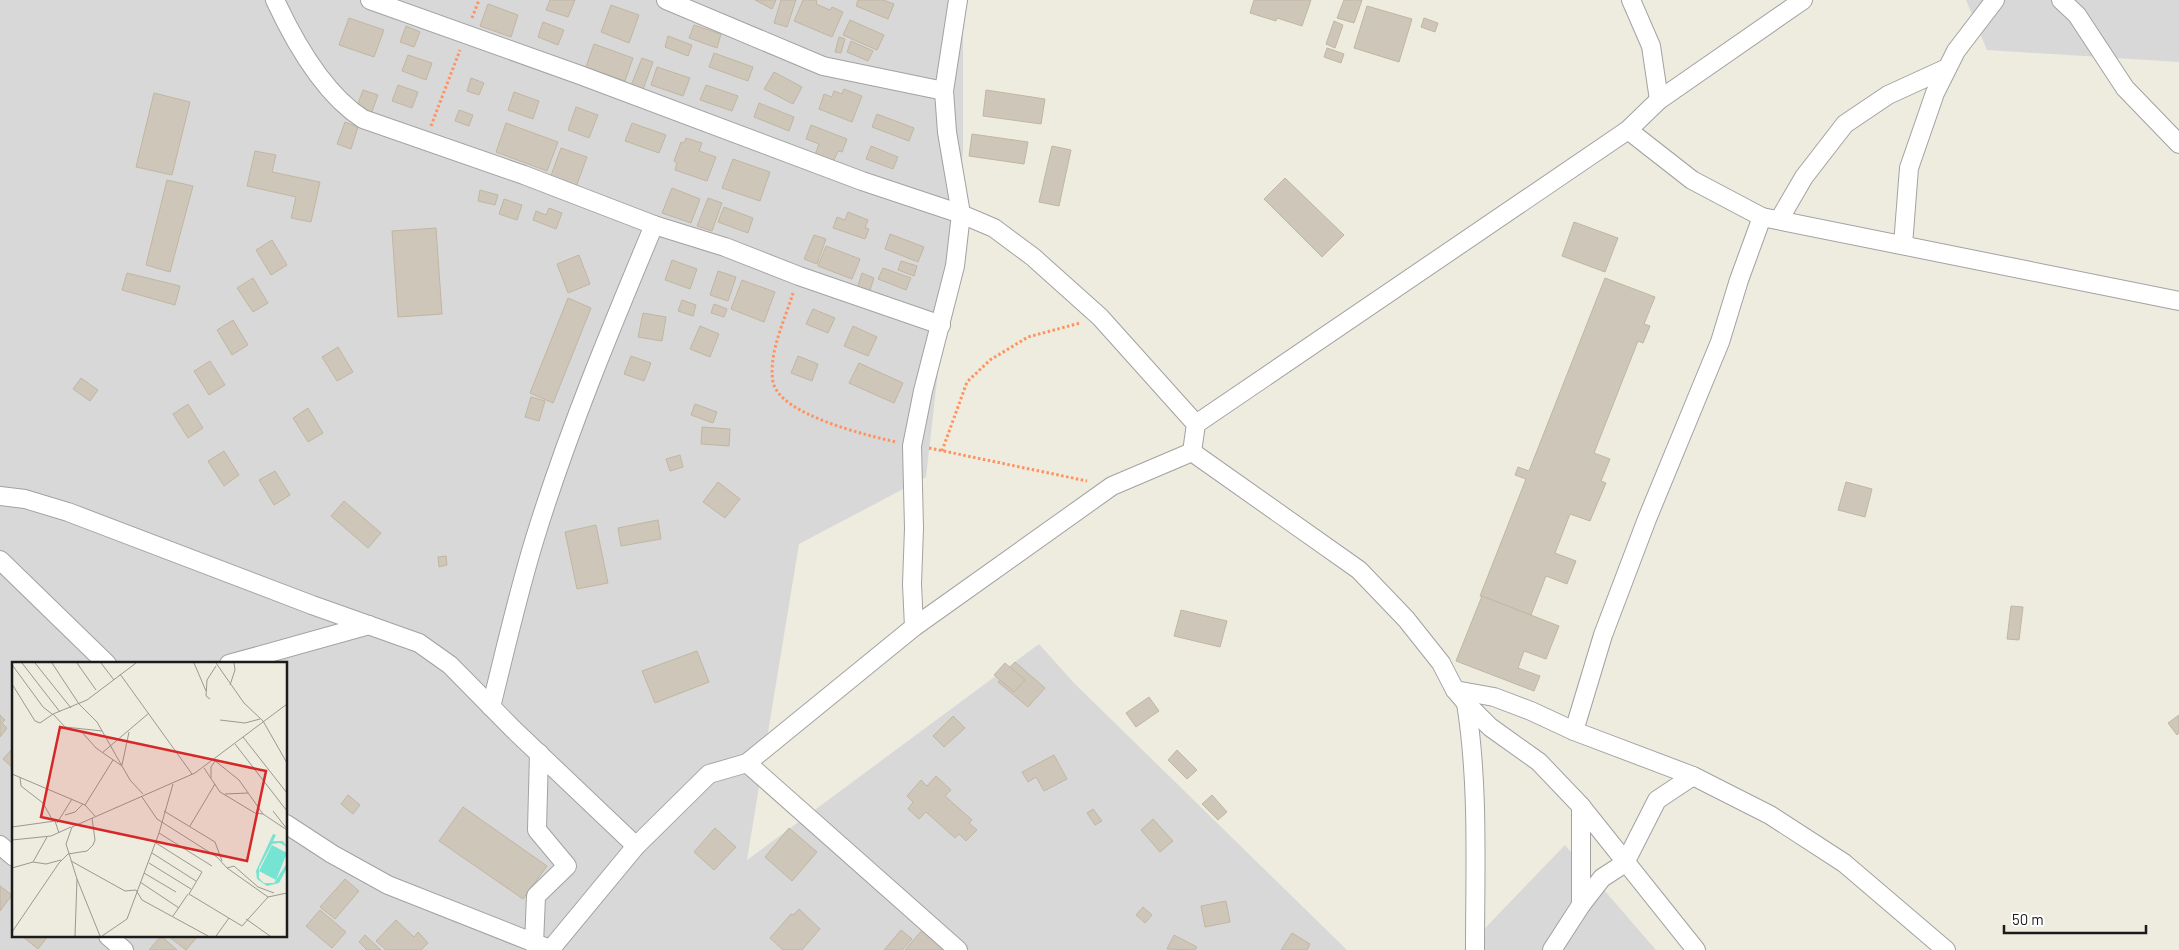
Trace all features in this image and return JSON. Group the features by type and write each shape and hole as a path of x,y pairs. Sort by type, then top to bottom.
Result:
{"street":[{"path":"275,0 314,68 347,109 363,119 426,140 654,225 725,247 799,276 940,325"},
{"path":"370,0 862,181 961,214 994,228 1033,257 1100,317 1196,424"},
{"path":"666,0 823,66 944,91"},
{"path":"914,627 912,584 914,528 912,446 923,391 956,266 961,214 947,132 944,91 958,0"},
{"path":"1632,0 1651,46 1659,100"},
{"path":"1192,452 1196,424 1628,130 1659,100 1803,0"},
{"path":"1903,245 1909,168 1935,93 1956,51 1995,0"},
{"path":"2061,0 2076,15 2125,88 2179,144"},
{"path":"1780,220 1804,177 1845,124 1888,95 1947,68"},
{"path":"1628,130 1692,180 1762,217 2179,302"},
{"path":"1574,730 1603,635 1647,519 1720,342 1739,280 1762,217"},
{"path":"491,707 535,539 563,453 620,305 654,225"},
{"path":"545,948 636,846 709,774 747,763 914,627 1112,486 1192,452"},
{"path":"1192,452 1359,570 1406,619 1441,663 1455,690 1466,703 1490,727 1539,762 1581,806 1696,950"},
{"path":"0,496 25,499 68,512 312,605 419,643 450,664 491,707 636,846"},
{"path":"0,560 105,662"},
{"path":"236,662 369,624"},
{"path":"1455,690 1494,697 1531,711 1574,730 1693,776 1770,814 1844,863 1946,950"},
{"path":"1466,703 1472,741 1474,778 1475,950"},
{"path":"539,752 537,830 567,866 536,896 545,948"},
{"path":"747,763 958,950"},
{"path":"1552,950 1581,905 1602,878 1625,863 1657,800 1693,776"},
{"path":"1581,806 1581,905"},
{"path":"288,825 332,854 388,886 545,948"},
{"path":"0,845 12,855"},
{"path":"110,938 124,950"}],"path":[{"path":"426,140 479,0"},
{"path":"799,276 773,360 773,381 778,394 784,400 816,417 848,430 1006,466 1112,486"},
{"path":"942,450 967,382 990,360 1028,338 1100,317"}],"shaded area":[{"path":"0,0 963,0 963,152 926,477 799,544 747,860 1039,644 1074,683 1347,950 0,950"},
{"path":"1966,0 2179,0 2179,62 1987,50"},
{"path":"1565,845 1656,950 1464,950"}],"building":[{"path":"550,0 575,0 568,17 546,10"},
{"path":"755,0 776,0 772,9"},
{"path":"781,0 796,0 787,27 774,23"},
{"path":"803,0 815,0 817,1 816,4 830,10 832,7 843,12 832,37 794,21"},
{"path":"858,0 883,0 894,4 888,19 856,6"},
{"path":"1254,0 1311,0 1302,26 1277,18 1276,21 1250,13"},
{"path":"1344,0 1362,0 1354,23 1337,18"},
{"path":"488,4 518,15 511,37 480,26"},
{"path":"611,5 639,15 629,43 601,32"},
{"path":"1367,6 1412,19 1399,62 1354,48"},
{"path":"349,18 384,30 374,57 339,45"},
{"path":"1424,18 1438,23 1435,32 1421,27"},
{"path":"850,20 884,35 877,50 843,35"},
{"path":"1334,21 1343,25 1335,48 1326,44"},
{"path":"543,22 564,30 558,45 538,37"},
{"path":"694,25 721,34 717,48 689,38"},
{"path":"406,26 420,32 414,47 400,42"},
{"path":"668,36 692,45 688,56 665,47"},
{"path":"839,37 845,39 841,53 835,52"},
{"path":"851,41 873,51 868,61 847,52"},
{"path":"594,44 633,58 625,81 586,67"},
{"path":"1327,48 1344,54 1341,63 1324,57"},
{"path":"714,53 753,67 748,81 709,67"},
{"path":"408,55 432,63 426,80 402,71"},
{"path":"642,58 653,62 642,92 630,88"},
{"path":"657,67 690,78 683,96 651,85"},
{"path":"774,72 802,87 793,104 764,89"},
{"path":"471,78 484,83 479,95 467,91"},
{"path":"398,85 418,92 412,108 392,101"},
{"path":"706,85 738,96 732,111 700,100"},
{"path":"844,89 862,96 852,122 819,109 824,94 832,97 834,91 842,94"},
{"path":"363,90 378,95 371,114 356,109"},
{"path":"986,90 1045,99 1041,124 983,116"},
{"path":"514,92 539,101 533,119 508,110"},
{"path":"154,93 190,102 172,175 136,167"},
{"path":"759,103 794,117 789,131 754,117"},
{"path":"576,107 598,115 589,138 568,130"},
{"path":"459,110 473,115 469,126 455,121"},
{"path":"877,114 914,128 909,141 872,127"},
{"path":"345,122 358,127 351,149 337,144"},
{"path":"506,123 558,142 547,171 496,152"},
{"path":"632,123 666,135 659,153 625,141"},
{"path":"811,125 847,139 842,152 838,151 833,162 815,155 819,144 806,139"},
{"path":"972,134 1028,142 1024,164 969,156"},
{"path":"686,138 702,143 699,151 716,157 707,181 675,170 677,163 674,161 681,142 684,143"},
{"path":"871,146 898,157 893,169 866,159"},
{"path":"1052,146 1071,150 1059,206 1039,202"},
{"path":"561,148 587,157 575,190 549,181"},
{"path":"255,151 276,155 272,172 320,182 311,222 291,218 296,197 247,186"},
{"path":"733,159 770,172 760,201 722,188"},
{"path":"1285,178 1344,235 1322,257 1264,199"},
{"path":"167,180 193,186 170,272 146,265"},
{"path":"672,188 700,199 691,223 662,213"},
{"path":"480,190 498,195 495,205 478,201"},
{"path":"708,198 722,203 712,231 697,226"},
{"path":"504,199 522,205 517,220 499,214"},
{"path":"724,207 753,218 748,233 718,222"},
{"path":"549,208 562,213 556,229 533,220 536,211 546,215"},
{"path":"848,212 868,220 865,228 869,229 865,239 833,228 837,217 845,220"},
{"path":"1574,222 1618,238 1605,272 1562,256"},
{"path":"436,228 442,314 398,317 392,231"},
{"path":"890,234 924,247 918,262 885,249"},
{"path":"814,235 826,239 817,264 804,259"},
{"path":"272,240 287,265 271,275 256,250"},
{"path":"826,246 860,259 852,279 818,266"},
{"path":"579,255 590,284 568,293 557,264"},
{"path":"672,260 697,269 690,289 665,280"},
{"path":"901,261 917,266 914,276 898,270"},
{"path":"883,268 911,278 906,290 878,279"},
{"path":"718,271 736,277 728,301 710,295"},
{"path":"127,273 180,286 175,305 122,290"},
{"path":"862,273 874,278 869,293 857,289"},
{"path":"253,278 268,303 253,312 237,288"},
{"path":"1605,278 1655,297 1644,324 1650,326 1643,343 1638,341 1594,453 1610,459 1601,481 1606,483 1590,521 1570,514 1555,553 1576,561 1567,584 1546,576 1531,615 1480,596 1526,479 1515,475 1518,467 1529,471"},
{"path":"742,280 775,292 764,322 731,309"},
{"path":"568,298 591,308 553,403 530,393"},
{"path":"682,300 696,305 693,316 678,311"},
{"path":"714,304 727,309 724,317 711,313"},
{"path":"813,309 835,318 828,333 806,324"},
{"path":"643,313 666,317 662,341 638,337"},
{"path":"233,320 248,345 232,355 217,330"},
{"path":"700,326 719,334 710,357 690,349"},
{"path":"853,326 877,337 868,356 844,346"},
{"path":"338,347 353,372 337,381 322,357"},
{"path":"631,356 651,363 644,381 624,374"},
{"path":"798,356 818,364 812,381 791,373"},
{"path":"210,361 225,385 209,395 194,371"},
{"path":"859,363 903,383 894,403 849,383"},
{"path":"81,378 98,390 90,401 73,389"},
{"path":"531,397 545,401 539,421 525,417"},
{"path":"188,404 203,428 188,438 173,414"},
{"path":"695,404 717,412 713,423 691,415"},
{"path":"308,408 323,433 308,442 293,418"},
{"path":"702,427 730,429 729,446 701,444"},
{"path":"224,451 239,475 224,486 208,461"},
{"path":"680,455 683,467 670,471 666,459"},
{"path":"275,471 290,495 274,505 259,480"},
{"path":"718,482 740,499 725,518 703,502"},
{"path":"1846,482 1872,489 1865,517 1838,510"},
{"path":"344,501 381,533 368,548 331,516"},
{"path":"658,520 661,539 621,546 618,528"},
{"path":"596,525 608,583 577,589 565,532"},
{"path":"446,556 447,565 439,567 438,557"},
{"path":"1482,596 1559,626 1546,659 1524,651 1518,668 1540,676 1534,691 1456,661"},
{"path":"2011,606 2023,607 2019,640 2007,639"},
{"path":"1181,610 1227,621 1220,647 1174,636"},
{"path":"697,651 709,682 655,703 642,671"},
{"path":"1015,662 1045,688 1028,707 998,682"},
{"path":"1005,663 1025,680 1014,692 994,675"},
{"path":"1149,697 1159,711 1136,727 1126,713"},
{"path":"0,715 5,720 2,723 7,728 0,737"},
{"path":"2179,715 2179,733 2177,735 2168,723"},
{"path":"953,716 965,728 944,747 933,736"},
{"path":"12,749 12,767 3,759"},
{"path":"1177,750 1197,770 1187,779 1168,760"},
{"path":"1054,755 1067,779 1044,791 1036,777 1028,782 1022,772"},
{"path":"936,776 951,790 945,796 972,820 969,823 977,830 966,841 959,834 955,838 926,812 919,819 908,809 913,802 907,796 921,780 927,786"},
{"path":"348,795 360,805 353,814 341,804"},
{"path":"1212,795 1227,812 1218,820 1202,804"},
{"path":"463,807 547,866 523,899 439,841"},
{"path":"1093,809 1102,821 1095,825 1087,813"},
{"path":"1153,819 1173,841 1160,852 1141,830"},
{"path":"715,828 736,847 714,870 694,852"},
{"path":"789,828 817,852 792,881 765,857"},
{"path":"345,879 359,891 335,919 320,907"},
{"path":"0,886 12,895 0,911"},
{"path":"1226,901 1230,922 1205,927 1201,906"},
{"path":"1143,907 1152,915 1145,923 1136,915"},
{"path":"799,909 820,929 802,950 783,950 770,938 791,914 793,915"},
{"path":"320,910 346,932 332,948 306,926"},
{"path":"396,920 414,937 418,932 428,943 421,950 386,950 376,941"},
{"path":"924,928 949,950 905,950"},
{"path":"901,930 912,939 902,950 884,950"},
{"path":"1292,933 1310,944 1307,950 1281,950"},
{"path":"365,935 381,950 367,950 359,942"},
{"path":"1174,935 1197,947 1195,950 1167,949"},
{"path":"24,938 46,938 38,949"},
{"path":"159,938 163,938 177,950 149,950"},
{"path":"171,938 196,938 186,950"}]}
